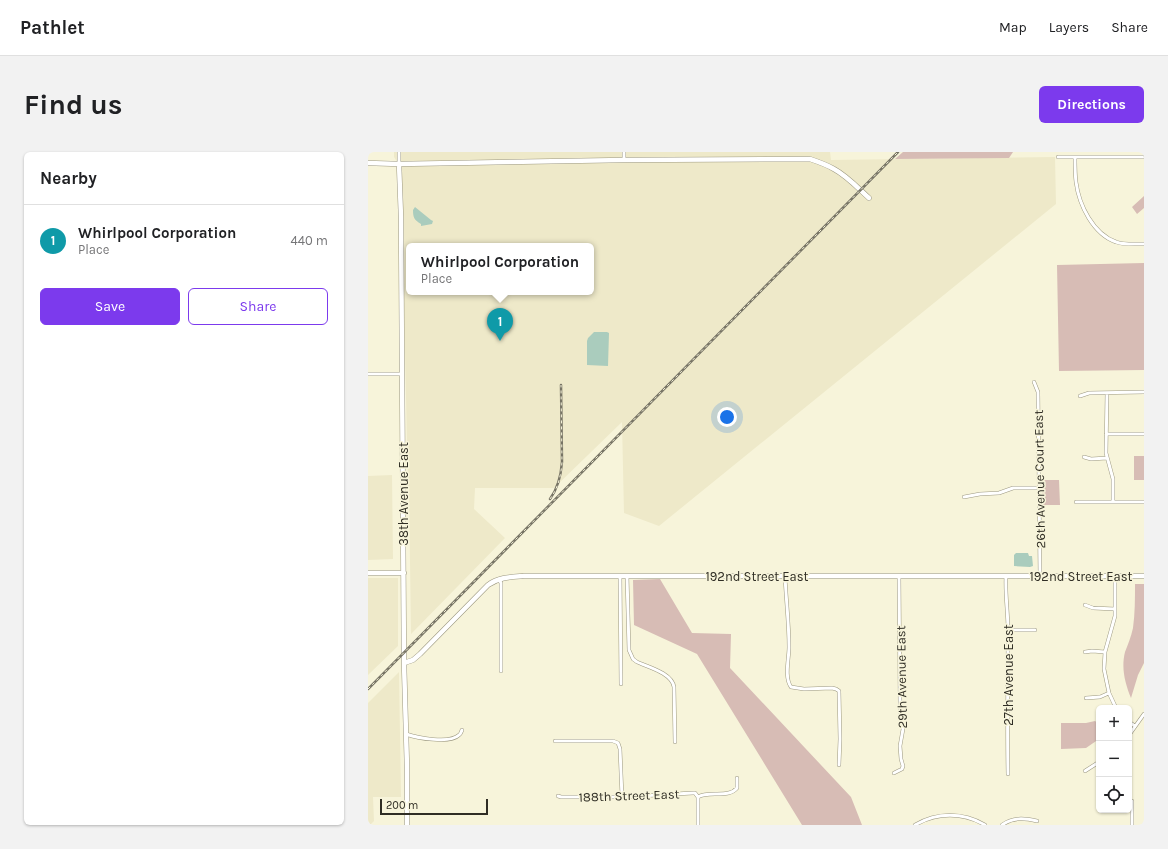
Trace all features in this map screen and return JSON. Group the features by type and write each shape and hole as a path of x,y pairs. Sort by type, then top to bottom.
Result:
{"street":[{"path":"399,152 399,164"},
{"path":"624,152 624,160"},
{"path":"1100,152 1100,157"},
{"path":"1058,157 1144,157"},
{"path":"1075,157 1076,182 1082,204 1092,222 1102,234 1117,243 1144,244"},
{"path":"368,163 399,164 624,160 810,159 836,169 869,198"},
{"name":"38th Avenue East","path":"399,164 401,217 404,663 407,825"},
{"path":"368,374 402,374"},
{"name":"26th Avenue Court East","path":"1034,382 1038,392 1040,576"},
{"path":"1080,396 1089,392 1144,392"},
{"path":"1106,393 1106,453 1113,479 1113,502"},
{"path":"1106,434 1144,434"},
{"path":"1084,457 1091,459 1107,458"},
{"path":"964,497 999,493 1013,488 1039,488"},
{"path":"1076,502 1144,502"},
{"path":"368,573 404,573"},
{"name":"192nd Street East","path":"404,663 413,660 420,654 488,585 499,579 524,576 1144,576"},
{"path":"620,576 621,684"},
{"path":"627,576 629,650 633,659 637,662 665,675 672,681 674,687 675,742"},
{"path":"785,576 789,647 787,673 790,686 793,688 804,689 832,688 839,691 839,765"},
{"name":"29th Avenue East","path":"894,773 902,769 903,766 900,746 904,729 900,717 898,576"},
{"name":"27th Avenue East","path":"1006,576 1005,591 1008,630 1008,774"},
{"path":"1115,576 1116,609 1113,626 1105,652 1104,669 1109,693 1115,705"},
{"path":"499,579 501,671"},
{"path":"1085,605 1093,608 1116,609"},
{"path":"1008,630 1035,630"},
{"path":"1085,652 1105,652"},
{"path":"1086,698 1100,697 1109,693"},
{"path":"1132,731 1144,714"},
{"path":"1132,724 1136,726"},
{"path":"406,734 424,739 452,739 458,736 462,730"},
{"path":"555,741 617,742 620,749 622,796"},
{"path":"1085,771 1096,764"},
{"path":"698,825 698,797 702,795 734,792 737,788 737,778"},
{"name":"188th Street East","path":"558,796 622,796 695,793 698,797"},
{"path":"1132,813 1132,825"},
{"path":"915,825 935,817 950,815 971,818 985,825"},
{"path":"1002,825 1018,818 1037,821"}],"shaded area":[{"path":"394,152 830,152 831,160 1055,157 1056,204 659,526 624,513 622,422 554,488 475,488 474,509 505,538 411,634 401,168 394,157"},
{"path":"903,152 1013,152 1009,158 895,159"},
{"path":"1144,196 1144,208 1137,214 1132,207"},
{"path":"415,207 433,221 432,224 421,226 421,224 415,220 413,210"},
{"path":"1144,263 1144,370 1059,371 1057,265"},
{"path":"594,332 609,333 608,366 587,365 587,341"},
{"path":"1134,456 1144,456 1144,480 1134,480"},
{"path":"392,475 393,559 368,560 368,476"},
{"path":"1042,480 1059,480 1060,505 1042,505"},
{"path":"1016,553 1028,553 1029,556 1032,556 1033,566 1014,566 1014,555"},
{"path":"368,578 398,578 398,646 368,675"},
{"path":"660,579 692,633 731,634 730,668 851,797 862,825 802,825 697,654 634,625 633,580"},
{"path":"1135,584 1144,584 1144,663 1138,675 1131,698 1125,681 1123,664 1125,652 1133,628 1135,611"},
{"path":"399,672 401,797 373,797 374,821 368,825 368,703"},
{"path":"1096,722 1096,741 1086,748 1061,749 1061,723"}],"railway":[{"path":"368,689 898,152"},
{"path":"550,499 557,486 562,467 561,385"}],"place":[{"name":"Whirlpool Corporation","path":"500,341"}]}
